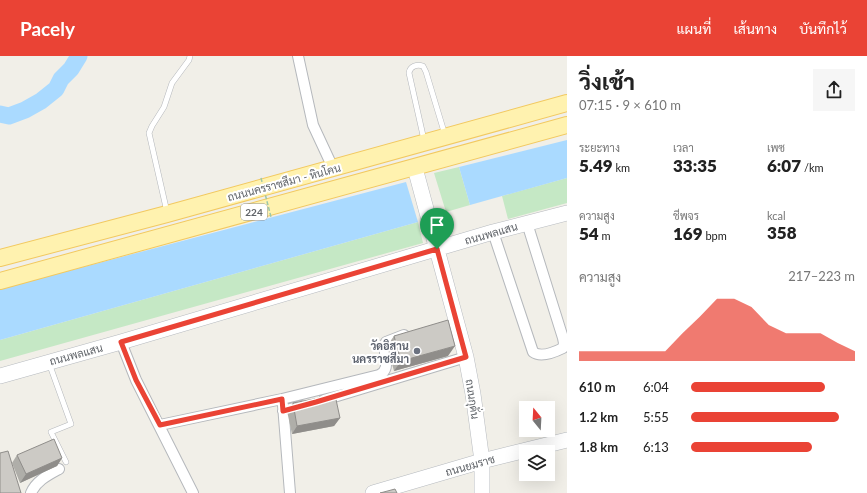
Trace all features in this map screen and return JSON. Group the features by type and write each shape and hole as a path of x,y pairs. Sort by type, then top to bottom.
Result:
{"main road":[{"name":"ถนนนครราชสีมา - หินโคน","path":"0,258 167,214 567,103"},
{"name":"ถนนนครราชสีมา - หินโคน","path":"0,281 567,125"},
{"path":"415,168 417,145"}],"street":[{"path":"298,56 313,125 333,168"},
{"name":"ถนนกุดั่น","path":"415,168 437,249 451,319 466,357 473,394 482,461 482,493"},
{"name":"ถนนพลแสน","path":"0,376 121,342 493,232 567,213"},
{"path":"493,232 533,352 539,355 550,353 562,348 564,343 527,223"},
{"path":"160,425 282,399 381,374 385,372 387,367 385,348 386,342 412,332"},
{"path":"121,342 136,380 193,493"},
{"path":"283,411 466,357"},
{"path":"282,399 290,493"},
{"name":"ถนนยมราช","path":"373,493 482,461 567,440"},
{"path":"31,493 33,487 41,479 62,466"}],"lane":[{"path":"167,214 149,133 164,107 172,83 189,60 190,56"},
{"path":"417,145 409,73 411,68 416,65 423,66 426,72 446,137"},
{"path":"48,362 71,424 51,432 62,466"}],"path":[{"path":"261,178 272,217"}],"green space":[{"path":"459,167 470,205 446,212 434,173"},
{"path":"567,178 567,203 508,219 502,196"},
{"path":"418,222 423,243 0,361 0,340"}],"water":[{"path":"567,140 567,178 470,205 459,167"},
{"path":"406,182 418,222 0,340 0,289"}],"building":[{"path":"448,320 455,346 401,361 394,336"},
{"path":"335,395 340,418 297,426 293,403"},
{"path":"54,439 62,458 26,474 17,455"},
{"path":"8,451 21,493 0,493 0,453"},
{"path":"395,489 397,493 380,493"}],"waterway":[{"path":"0,114 9,116 25,110 41,101 56,89 61,79 71,69 79,56"}],"place":[{"name":"วัดอิสาน นครราชสีมา","path":"417,351"}],"route":[{"path":"437,249 466,357 316,402 283,411 282,399 160,425 136,380 121,342 384,264 437,249"}]}
